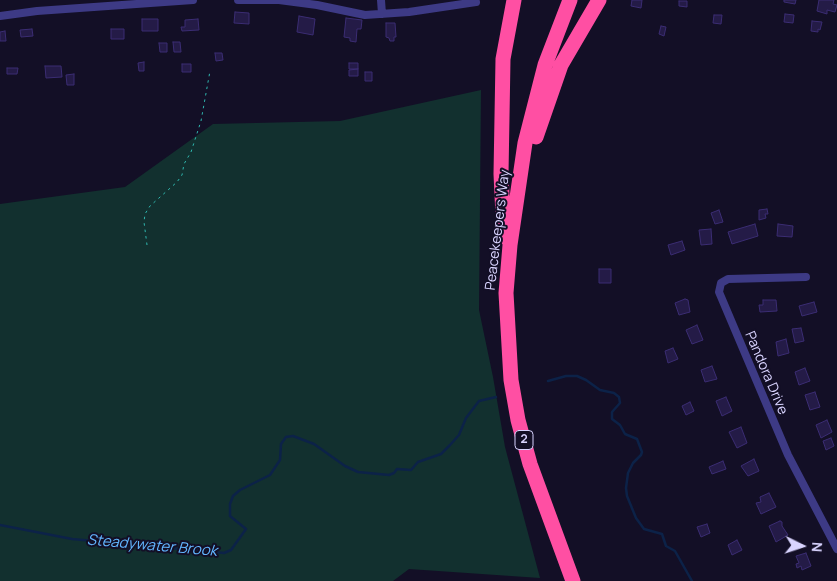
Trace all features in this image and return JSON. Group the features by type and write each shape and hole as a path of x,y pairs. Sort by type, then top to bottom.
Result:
{"highway":[{"path":"506,293 501,174 503,59 514,0"},
{"name":"Peacekeepers Way","path":"570,0 544,65 525,143 510,245 506,293 511,380 518,420 530,464 573,581"},
{"path":"510,245 538,129 551,92 561,65 599,0"}],"street":[{"path":"0,16 193,0"},
{"path":"238,0 279,0 365,15 409,12 436,4 476,2"},
{"path":"381,0 382,14"},
{"name":"Pandora Drive","path":"806,277 728,279 723,281 718,289 788,455 837,549"}],"path":[{"path":"147,246 145,214 150,206 177,182 182,175 184,164 191,152 201,121 210,71"}],"green space":[{"path":"481,90 479,310 505,447 540,578 409,569 393,581 0,581 0,204 125,187 213,124 340,121"}],"building":[{"path":"632,0 642,0 641,8 631,6"},
{"path":"784,0 796,0 795,4 784,2"},
{"path":"819,0 834,0 833,4 837,5 835,12 827,10 827,14 817,11"},
{"path":"679,1 687,1 687,7 679,6"},
{"path":"235,12 249,13 249,24 234,23"},
{"path":"785,14 794,15 793,23 784,22"},
{"path":"714,15 722,15 721,24 713,23"},
{"path":"299,16 315,19 313,35 297,32"},
{"path":"346,18 362,20 361,29 357,29 356,42 344,37"},
{"path":"142,19 158,19 158,31 142,31"},
{"path":"198,19 199,30 182,31 181,27 185,27 185,20"},
{"path":"812,21 822,22 818,32 811,31"},
{"path":"386,23 395,23 396,37 394,37 394,41 390,41 386,37"},
{"path":"661,26 666,27 664,36 659,34"},
{"path":"32,29 33,36 21,37 20,30"},
{"path":"111,29 124,29 124,39 111,39"},
{"path":"5,31 6,41 0,41 0,32"},
{"path":"173,42 180,42 181,52 174,52"},
{"path":"159,43 167,43 167,52 160,52"},
{"path":"215,53 222,53 223,60 216,61"},
{"path":"144,62 144,71 139,71 138,63"},
{"path":"349,63 358,63 358,69 349,69"},
{"path":"182,64 191,64 191,72 182,72"},
{"path":"45,66 61,66 62,77 46,78"},
{"path":"7,68 18,68 17,74 7,74"},
{"path":"358,69 358,76 349,76 349,70"},
{"path":"365,72 372,72 372,81 365,81"},
{"path":"74,74 74,85 67,85 66,75"},
{"path":"767,209 768,214 765,214 766,218 759,220 759,210"},
{"path":"719,210 723,222 715,224 711,213"},
{"path":"755,224 758,236 732,244 728,232"},
{"path":"778,224 793,226 792,237 777,236"},
{"path":"711,229 712,244 701,245 699,230"},
{"path":"682,241 685,250 671,255 668,245"},
{"path":"599,269 611,269 611,283 599,283"},
{"path":"685,299 688,300 690,312 679,315 675,303"},
{"path":"763,300 776,300 777,311 760,312 759,305 763,305"},
{"path":"814,302 817,312 802,316 799,306"},
{"path":"697,325 703,340 692,344 686,330"},
{"path":"801,328 804,341 795,343 792,329"},
{"path":"786,339 789,353 778,356 776,342"},
{"path":"673,348 678,359 668,363 665,351"},
{"path":"712,366 717,379 705,382 701,370"},
{"path":"805,368 810,381 799,385 795,372"},
{"path":"815,392 820,407 810,410 805,395"},
{"path":"726,397 732,411 722,416 716,401"},
{"path":"690,402 694,411 686,415 682,406"},
{"path":"827,420 832,432 821,438 816,425"},
{"path":"741,427 747,443 737,448 729,432"},
{"path":"831,438 834,446 826,450 823,441"},
{"path":"754,459 759,471 748,476 741,466"},
{"path":"723,461 726,469 712,474 709,467"},
{"path":"769,493 776,507 761,514 756,503 761,502 760,497"},
{"path":"780,521 788,535 776,542 769,526"},
{"path":"707,524 710,533 701,537 697,527"},
{"path":"737,540 742,550 732,555 728,545"},
{"path":"806,553 811,566 802,570 801,566 797,568 796,564 799,563 796,556"}],"waterway":[{"name":"Steadywater Brook","path":"548,381 566,376 577,376 600,390 614,393 619,397 620,403 612,412 612,419 620,425 625,434 637,439 642,452 628,473 627,496 636,518 644,529 662,534 666,546 675,551 692,581"},
{"name":"Steadywater Brook","path":"0,525 72,539 224,553 231,550 246,529 230,516 230,504 233,496 240,490 270,475 280,460 281,444 286,437 293,436 314,444 345,466 358,472 389,475 397,469 411,470 418,462 441,454 459,435 466,418 479,401 496,397"}]}
